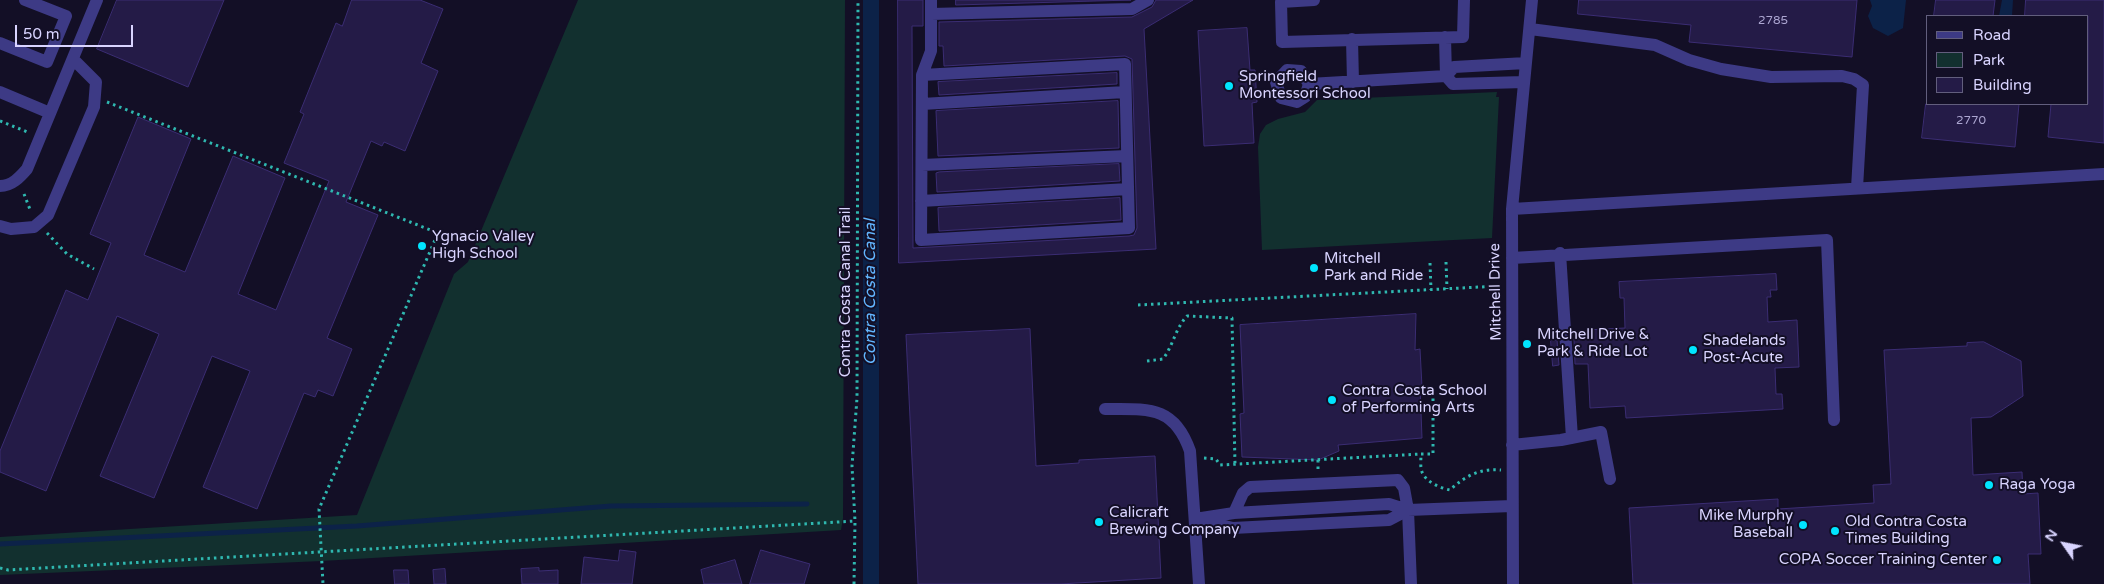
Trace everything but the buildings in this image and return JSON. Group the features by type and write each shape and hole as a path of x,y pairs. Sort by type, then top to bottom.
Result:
{"street":[{"path":"0,43 47,62 66,16 25,0"},
{"path":"0,186 16,180 27,169 97,0"},
{"path":"922,75 1125,64 1129,228 921,240 922,75 931,51 931,0"},
{"path":"931,14 1132,9 1148,0"},
{"path":"1314,0 1280,2 1282,42 1463,37 1464,0"},
{"name":"Mitchell Drive","path":"1513,584 1512,209 1532,0"},
{"path":"1530,29 1655,45 1689,60 1721,69 1771,77 1842,76 1854,79 1863,85 1857,188"},
{"path":"1445,37 1446,76 1453,84 1524,82"},
{"path":"0,226 11,229 34,227 48,215 94,107 96,82 75,53 56,39"},
{"path":"1352,39 1353,82"},
{"path":"1309,84 1446,76 1454,67 1526,63"},
{"path":"0,92 50,113"},
{"path":"922,104 1126,92"},
{"path":"922,165 1127,156"},
{"path":"1512,209 2104,174"},
{"path":"921,201 1128,189"},
{"path":"1512,258 1827,240 1834,420"},
{"path":"1560,254 1572,438"},
{"path":"1106,409 1142,409 1158,413 1175,421 1184,434 1191,457 1199,584"},
{"path":"1512,445 1562,440 1601,432 1610,479"},
{"path":"1234,513 1243,493 1250,487 1398,480 1404,488 1408,510 1411,584"},
{"path":"1195,519 1234,513 1389,504 1408,510 1512,506"},
{"path":"1195,519 1233,528 1390,520 1408,510"}],"path":[{"name":"Contra Costa Canal Trail","path":"854,584 855,522 852,466 857,398 858,0"},
{"path":"94,97 154,119 438,233 319,509 323,584"},
{"path":"0,121 31,134"},
{"path":"24,194 33,216"},
{"path":"52,237 67,254 94,269"},
{"path":"1446,262 1448,289"},
{"path":"1430,263 1431,290"},
{"path":"1138,305 1512,286"},
{"path":"1147,360 1163,359 1169,351 1180,324 1187,316 1232,318 1235,465"},
{"path":"1191,457 1216,459 1220,465 1235,465 1433,454 1433,392"},
{"path":"1421,454 1422,472 1436,485 1450,490 1461,480 1486,469 1512,470"},
{"path":"0,568 8,570 321,550 855,522"}],"green space":[{"path":"578,0 845,0 843,518 841,530 322,561 0,575 0,537 357,515 454,274 468,262"},
{"path":"1497,92 1496,97 1499,97 1492,238 1262,250 1258,147 1260,134 1266,125 1278,119 1305,112 1317,100"}],"water":[{"path":"1870,0 1906,0 1903,28 1888,36 1873,28 1868,16 1872,6"},
{"path":"2002,0 2013,0 2012,15 1999,15"}],"waterway":[{"name":"Contra Costa Canal","path":"871,0 871,584"},
{"path":"0,544 357,526 611,506 807,504"}],"place":[{"name":"Springfield Montessori School","path":"1229,86"},
{"name":"Ygnacio Valley High School","path":"422,246"},
{"name":"Mitchell Park and Ride","path":"1314,268"},
{"name":"Mitchell Drive & Park & Ride Lot","path":"1527,344"},
{"name":"Shadelands Post-Acute","path":"1693,350"},
{"name":"Contra Costa School of Performing Arts","path":"1332,400"},
{"name":"Raga Yoga","path":"1989,485"},
{"name":"Calicraft Brewing Company","path":"1099,522"},
{"name":"Mike Murphy Baseball","path":"1803,525"},
{"name":"Old Contra Costa Times Building","path":"1835,531"},
{"name":"COPA Soccer Training Center","path":"1997,560"}]}
